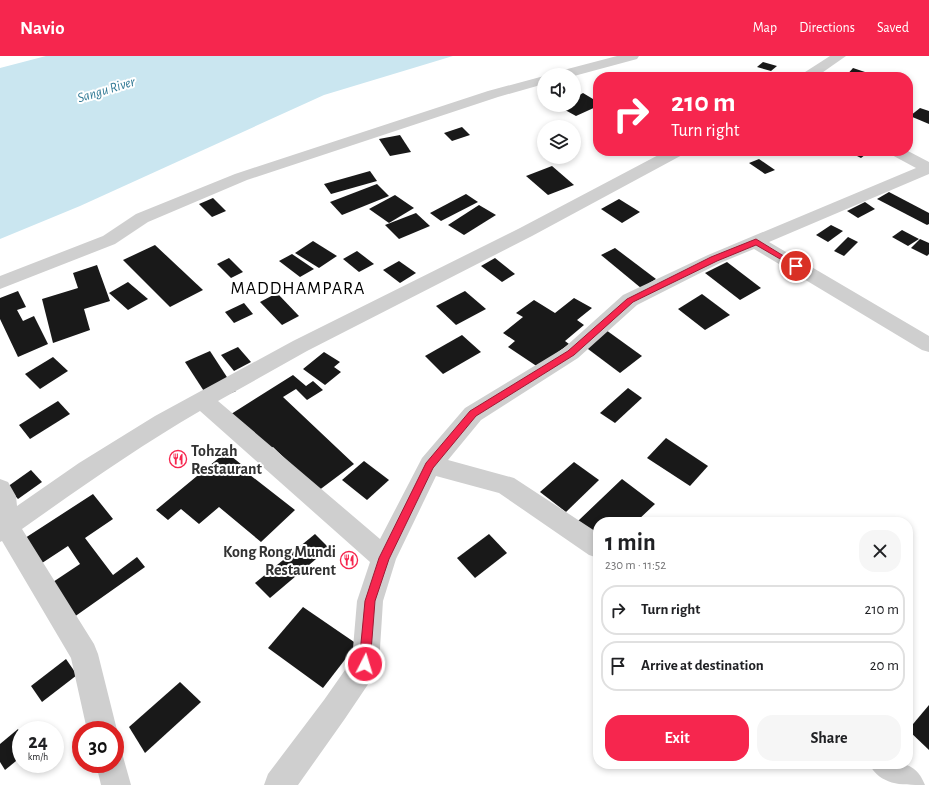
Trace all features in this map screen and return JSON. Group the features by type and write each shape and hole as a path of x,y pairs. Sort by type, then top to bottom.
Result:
{"street":[{"path":"581,70 632,56"},
{"path":"814,72 840,56"},
{"path":"0,283 109,240 142,218 241,177 493,94 537,82"},
{"path":"3,529 87,470 163,422 300,346 526,232 669,156"},
{"path":"906,156 929,168"},
{"path":"278,785 334,710 365,664 370,601 384,558 430,465 473,414 571,353 630,300 714,259 929,168"},
{"path":"756,242 929,345"},
{"path":"203,401 384,558"},
{"path":"430,465 506,485 593,544"},
{"path":"0,489 4,496 3,529 84,654 100,721"},
{"path":"890,769 910,785"},
{"path":"113,773 116,785"}],"water":[{"name":"Sangu River","path":"46,56 453,56 324,95 80,206 0,239 0,68"}],"building":[{"path":"763,62 777,66 771,71 757,67"},
{"path":"853,68 865,72 849,72"},
{"path":"583,93 593,99 593,108 576,116 569,112 581,112 581,94"},
{"path":"920,108 929,111 929,124 913,117 913,114"},
{"path":"462,127 470,135 452,141 444,133"},
{"path":"400,135 411,152 390,156 379,139"},
{"path":"759,159 775,170 765,174 749,163"},
{"path":"552,166 574,185 548,195 526,176"},
{"path":"370,171 377,181 331,194 324,184"},
{"path":"377,184 389,196 342,215 330,202"},
{"path":"889,192 929,213 929,224 927,225 877,199"},
{"path":"466,194 478,202 441,221 430,213"},
{"path":"395,195 414,208 389,223 369,209"},
{"path":"213,198 226,211 212,217 199,204"},
{"path":"619,199 640,212 622,223 601,209"},
{"path":"865,202 875,209 858,218 847,211"},
{"path":"479,205 496,215 464,235 448,225"},
{"path":"416,213 430,226 399,239 385,225"},
{"path":"831,225 843,231 828,242 816,235"},
{"path":"902,230 919,239 908,246 892,237"},
{"path":"848,237 858,242 844,256 834,251"},
{"path":"920,239 929,243 929,254 927,256 911,248"},
{"path":"313,241 337,256 319,268 295,253"},
{"path":"155,245 203,290 170,307 123,260"},
{"path":"615,248 656,279 641,288 601,255"},
{"path":"357,251 374,264 359,272 343,259"},
{"path":"292,254 314,269 300,277 279,261"},
{"path":"229,258 243,272 231,278 217,264"},
{"path":"495,258 515,274 502,282 481,266"},
{"path":"399,261 416,273 400,283 383,270"},
{"path":"727,262 761,288 740,300 705,273"},
{"path":"97,265 110,301 84,309 90,330 53,343 42,299 78,288 73,273"},
{"path":"128,282 148,299 128,310 109,293"},
{"path":"18,291 26,307 17,310 23,321 34,316 48,344 18,357 0,319 0,298"},
{"path":"465,291 486,309 456,325 436,306"},
{"path":"277,293 299,316 282,325 260,302"},
{"path":"702,294 730,315 705,330 678,309"},
{"path":"574,298 592,308 577,320 584,325 565,341 569,344 538,367 508,347 515,341 503,333 523,317 516,313 534,300 555,313"},
{"path":"244,303 253,314 234,323 225,312"},
{"path":"606,330 642,356 620,373 584,346"},
{"path":"462,335 481,352 443,374 425,356"},
{"path":"238,347 251,362 234,371 221,355"},
{"path":"210,351 236,391 211,402 185,362"},
{"path":"324,352 340,362 334,367 341,372 325,385 303,369"},
{"path":"53,357 68,371 40,389 25,374"},
{"path":"293,375 306,386 313,381 323,390 307,400 296,389 283,397 354,464 318,491 273,447 265,452 228,416"},
{"path":"628,388 642,398 615,423 600,413"},
{"path":"58,401 70,414 30,439 19,425"},
{"path":"666,438 708,466 690,486 647,458"},
{"path":"226,452 252,473 250,475 295,510 261,542 219,507 199,524 181,509 168,520 156,510"},
{"path":"364,461 389,480 367,500 342,480"},
{"path":"574,462 599,480 566,512 540,492"},
{"path":"31,470 42,482 18,499 7,487"},
{"path":"622,479 655,504 641,517 593,517 593,533 578,521"},
{"path":"93,494 113,519 85,538 113,575 137,557 145,567 67,622 44,588 80,564 68,546 39,565 22,540"},
{"path":"315,534 329,548 270,598 255,583"},
{"path":"489,534 507,553 475,578 457,558"},
{"path":"303,607 357,644 323,688 268,648"},
{"path":"66,659 77,675 42,702 31,686"},
{"path":"180,682 201,702 145,753 129,727"},
{"path":"929,705 929,750 913,735 913,724"},
{"path":"12,734 12,764 5,770 0,762 0,744"}],"place":[{"name":"Tohzah Restaurant","path":"178,459"},
{"name":"Kong Rong Mundi Restaurent","path":"349,560"}],"district":[{"name":"MADDHAMPARA","path":"298,288"}],"route":[{"path":"365,664 370,601 384,558 430,465 473,414 571,353 630,300 714,259 756,242 796,266"}]}
